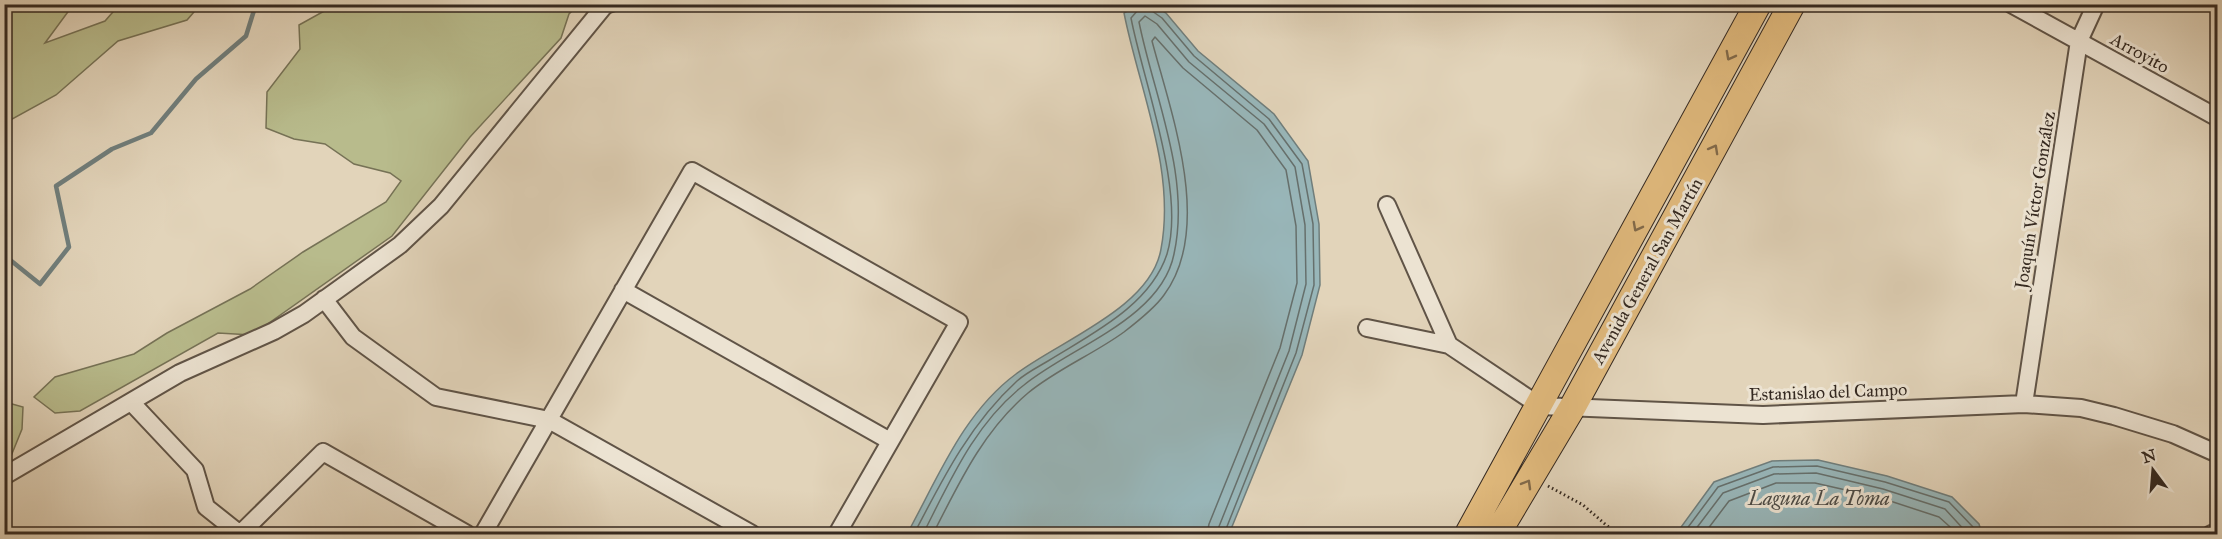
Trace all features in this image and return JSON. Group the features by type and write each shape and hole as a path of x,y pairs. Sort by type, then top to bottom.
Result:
{"main road":[{"name":"Avenida General San Martín","path":"1468,534 1758,4"},
{"name":"Avenida General San Martín","path":"1497,534 1572,408 1792,4"}],"street":[{"name":"Arroyito","path":"2011,4 2217,118"},
{"name":"Joaquín Víctor González","path":"2024,404 2079,41 2096,4"},
{"path":"4,476 180,373 274,331 400,245 441,206 603,8"},
{"path":"483,534 692,171 959,322 837,534"},
{"path":"1387,205 1449,345"},
{"path":"623,290 890,441"},
{"path":"324,299 353,337 436,397 549,420 752,534"},
{"path":"1367,328 1449,345 1540,406"},
{"path":"132,403 195,470 206,507 240,534 323,452 467,534"},
{"name":"Estanislao del Campo","path":"1540,406 1763,415 2024,404 2081,408 2173,434 2217,454"},
{"path":"2211,534 2217,532"}],"lane":[{"path":"603,8 623,4"}],"path":[{"path":"1531,477 1583,505 1612,530 1610,534"}],"green space":[{"path":"5,4 73,5 45,43 105,21 119,5 200,5 187,20 118,41 56,95 5,123"},
{"path":"335,5 578,5 569,14 561,38 470,137 392,236 252,335 218,333 80,411 55,413 34,397 55,377 134,354 167,333 250,289 303,252 386,202 401,181 390,173 354,164 325,144 294,139 266,128 267,92 300,49 299,25"},
{"path":"5,402 23,407 22,429 9,461 5,463"}],"water":[{"path":"1138,4 1153,5 1166,13 1198,51 1274,114 1308,161 1319,224 1320,285 1302,355 1229,534 907,534 966,427 997,390 1016,374 1122,306 1140,289 1154,270 1161,249 1164,189 1154,130 1124,13"},
{"name":"Laguna La Toma","path":"1818,460 1887,476 1952,497 1979,524 1982,534 1676,534 1714,482 1772,461"}],"waterway":[{"path":"4,255 40,284 69,247 56,186 112,149 151,133 196,79 246,36 256,4"}]}
